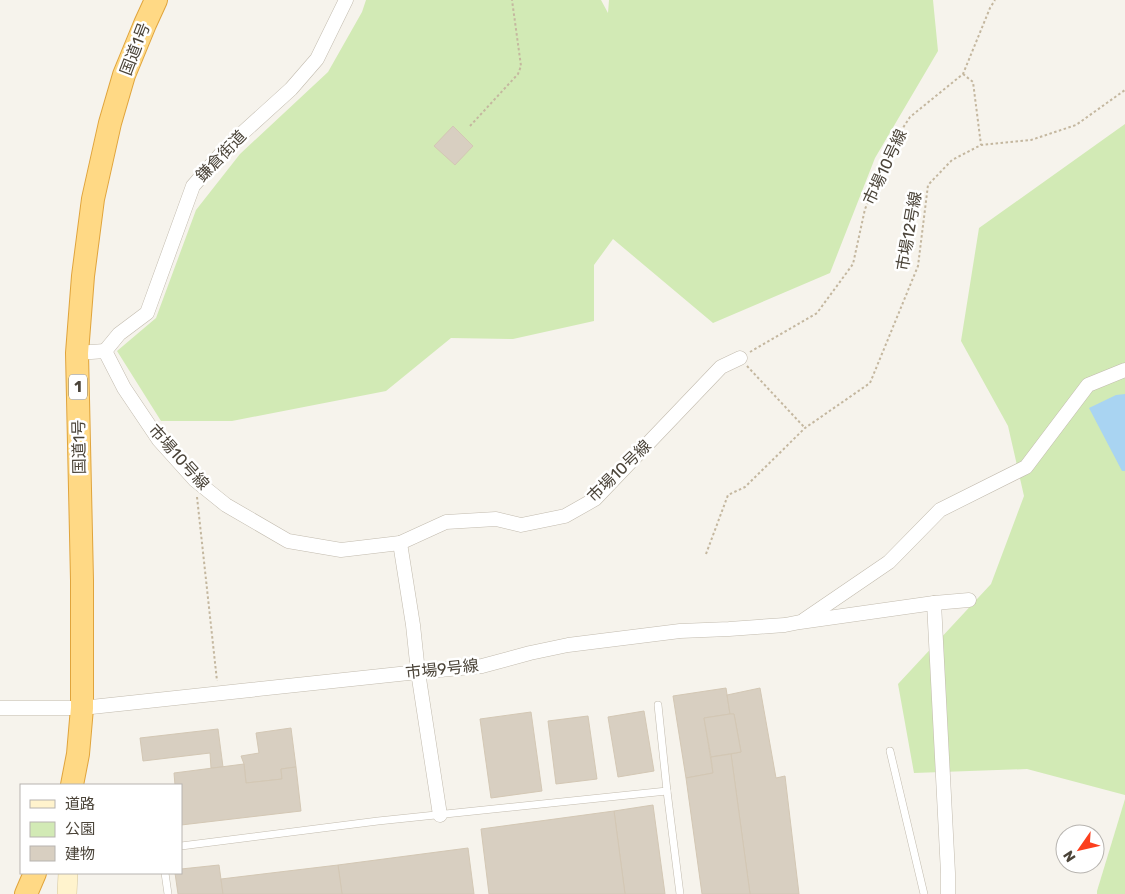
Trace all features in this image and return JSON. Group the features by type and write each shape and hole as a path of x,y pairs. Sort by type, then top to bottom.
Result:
{"highway":[{"name":"国道1号","path":"72,784 78,754 74,708 68,343 70,259 83,172 106,89 142,0"},
{"name":"国道1号","path":"61,784 66,746 74,708 82,580 77,353 92,199 110,123 124,76 156,0"},
{"path":"26,894 34,874"},
{"path":"42,894 50,874"}],"main road":[{"path":"67,894 68,874"}],"street":[{"name":"鎌倉街道","path":"105,351 119,334 148,313 193,186 227,147 291,89 317,59 346,0"},
{"path":"77,353 105,351"},
{"name":"市場10号線","path":"105,351 124,388 159,440 195,480 226,505 288,541 341,550 400,543 446,522 496,519 521,525 565,516 595,500 721,367 740,358"},
{"path":"800,622 889,562 940,510 1026,467 1088,385 1125,370"},
{"path":"400,543 440,814"},
{"name":"市場9号線","path":"0,708 74,708 482,666 530,653 577,644 680,631 729,630 785,625 934,603 969,600"},
{"path":"934,603 948,894"}],"lane":[{"path":"658,705 680,894"},
{"path":"890,751 924,894"},
{"path":"182,846 358,823 667,791"},
{"path":"165,874 168,894"}],"path":[{"path":"470,126 518,74 521,66 512,0"},
{"name":"市場10号線","path":"740,358 817,313 852,264 865,209 899,134 910,117 963,74 995,0"},
{"path":"963,74 973,82 980,145"},
{"name":"市場12号線","path":"706,554 728,495 745,488 805,428 870,383 918,266 928,185 952,160 980,145 1031,140 1076,125 1125,90"},
{"path":"740,358 805,428"},
{"path":"195,480 219,693"}],"green space":[{"path":"366,0 601,0 608,13 609,0 933,0 938,51 875,158 830,273 713,323 613,239 594,265 594,321 513,339 451,338 386,391 232,421 161,421 117,351 156,318 196,210 240,154 328,72 362,12"},
{"path":"1125,124 1125,795 1027,769 914,773 898,684 991,584 1024,496 1008,426 961,341 979,228"},
{"path":"1125,799 1125,894 1097,894 1102,874 1105,874 1105,865"}],"water":[{"path":"1125,394 1125,471 1122,471 1089,408 1116,395"}],"building":[{"path":"453,126 473,146 455,165 434,146"},
{"path":"726,688 730,714 704,718 713,773 686,778 673,696"},
{"path":"760,688 776,778 785,776 799,894 750,894 731,754 741,752 734,714 730,714 727,695"},
{"path":"644,711 654,771 618,777 608,717"},
{"path":"531,712 542,791 491,798 480,719"},
{"path":"734,714 741,752 711,757 704,718"},
{"path":"588,716 597,779 556,784 548,721"},
{"path":"291,728 296,767 281,769 282,779 246,783 241,756 259,753 256,733"},
{"path":"218,729 223,767 211,768 210,753 143,761 140,738"},
{"path":"731,754 750,894 702,894 686,778 713,773 711,757"},
{"path":"244,764 246,783 282,779 281,769 296,767 301,811 182,825 182,784 175,784 174,773"},
{"path":"653,805 665,894 625,894 614,811"},
{"path":"614,811 625,894 489,894 481,829"},
{"path":"468,848 474,894 342,894 338,865"},
{"path":"219,865 223,894 178,894 175,874 182,874 182,869"},
{"path":"338,865 342,894 223,894 221,879"}]}
